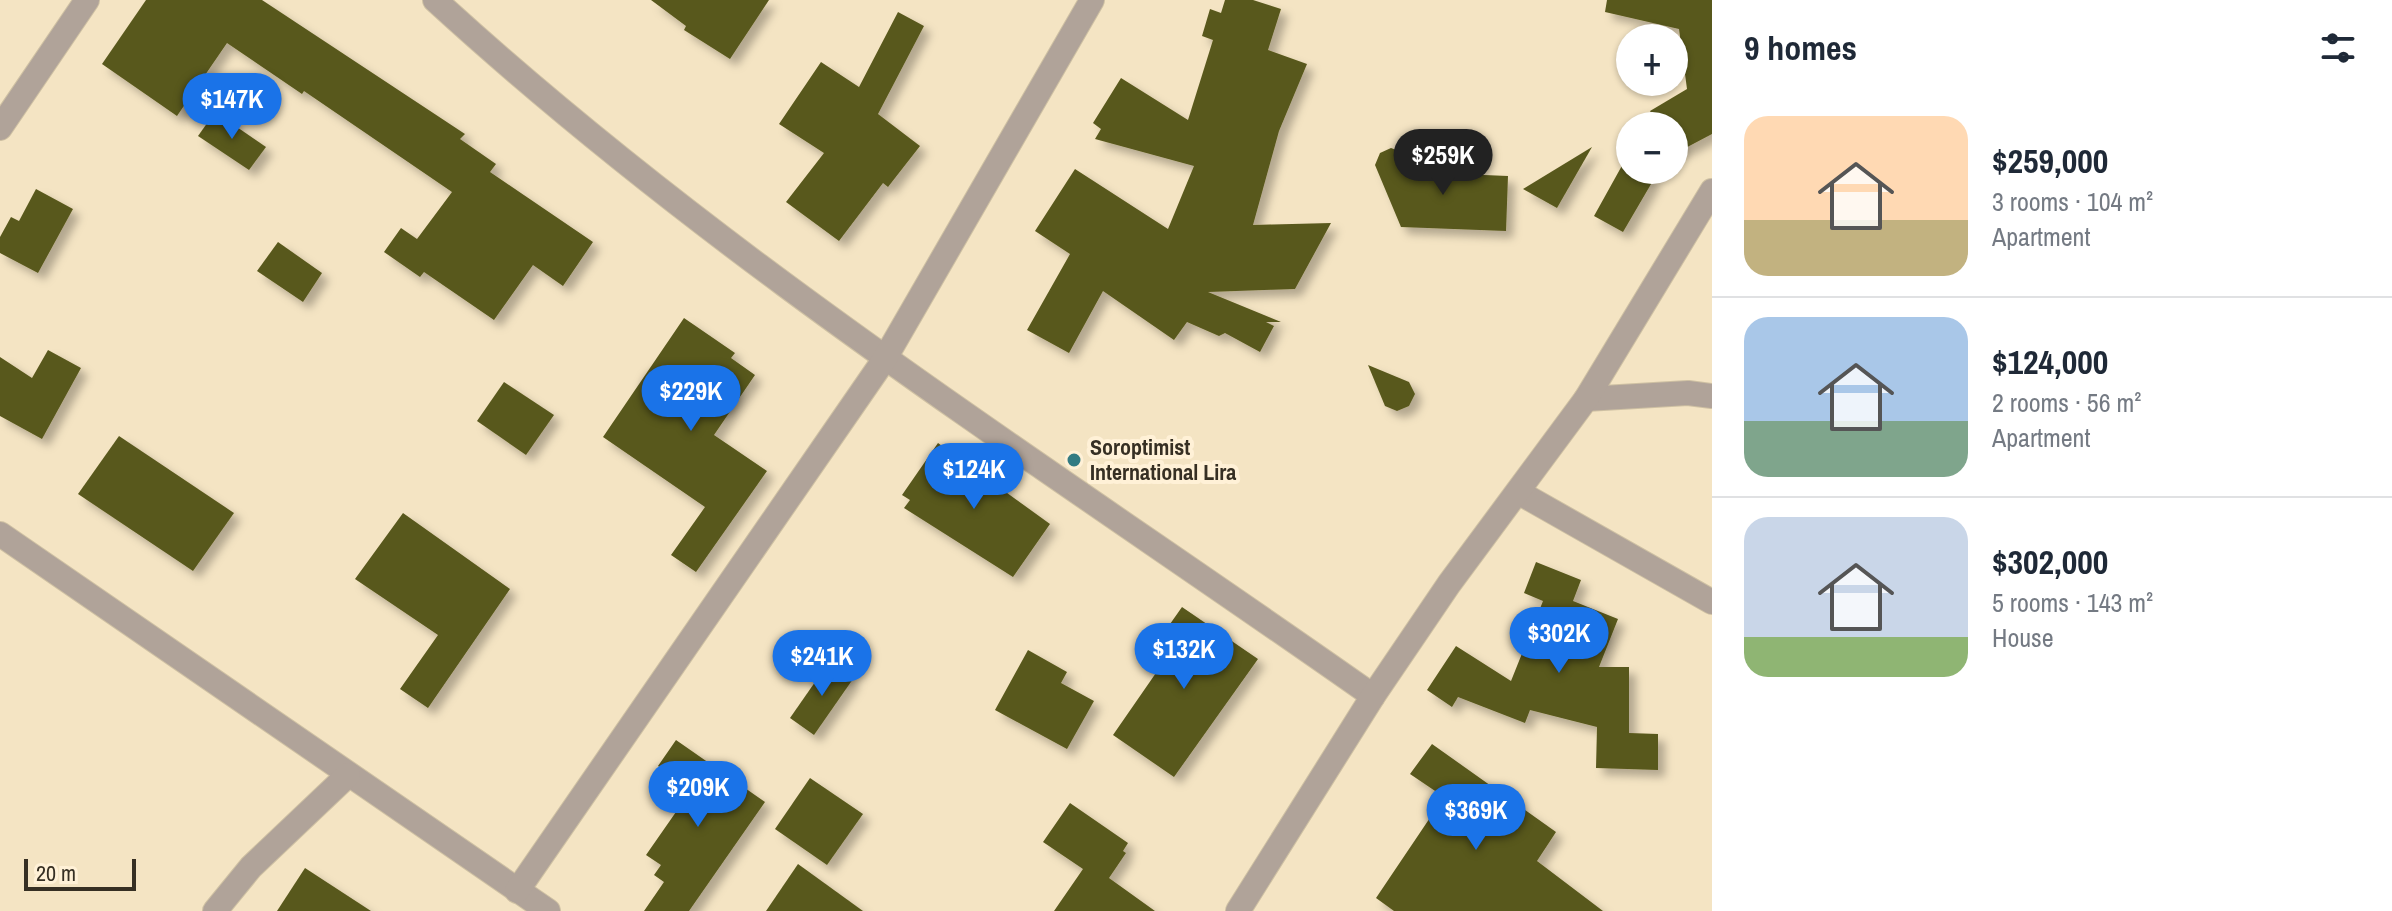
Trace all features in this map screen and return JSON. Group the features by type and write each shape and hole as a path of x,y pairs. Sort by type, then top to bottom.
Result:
{"street":[{"path":"0,128 87,0"},
{"path":"435,0 513,71 708,229 884,360 1117,516 1373,696"},
{"path":"517,891 884,360 1092,0"},
{"path":"1238,911 1373,696 1586,399 1712,191"},
{"path":"1586,399 1688,393 1712,396"},
{"path":"1518,492 1712,602"},
{"path":"0,534 548,911"},
{"path":"215,911 251,867 348,775"}],"building":[{"path":"146,0 262,0 465,134 460,139 496,164 490,172 593,242 563,286 533,265 494,320 424,272 420,277 384,252 401,228 417,239 452,192 304,91 302,94 227,43 177,116 102,64"},
{"path":"651,0 769,0 730,59 684,30 686,26"},
{"path":"1225,0 1253,0 1281,9 1268,50 1307,64 1279,131 1253,225 1331,223 1295,289 1208,292 1281,322 1266,322 1274,326 1260,352 1225,333 1219,336 1187,322 1174,340 1103,291 1069,353 1027,330 1070,254 1035,231 1075,169 1168,229 1194,166 1095,139 1101,129 1093,123 1121,78 1188,120 1213,40 1202,36 1210,9 1221,13"},
{"path":"1607,0 1712,0 1712,134 1688,147 1688,112 1650,111 1675,96 1688,96 1688,24 1657,24 1605,12"},
{"path":"898,12 924,26 878,114 920,146 888,187 883,183 839,241 786,202 824,153 779,124 821,62 859,87"},
{"path":"215,112 266,147 249,170 198,136"},
{"path":"1592,147 1557,208 1523,189"},
{"path":"1391,148 1404,153 1412,172 1508,176 1506,231 1401,227 1375,165 1380,153"},
{"path":"1616,176 1616,184 1651,184 1623,232 1594,216"},
{"path":"36,189 73,209 38,273 0,253 0,237 11,217 19,221"},
{"path":"278,242 322,273 303,302 257,271"},
{"path":"684,318 735,353 731,358 755,375 714,435 767,471 696,572 671,555 705,507 603,437"},
{"path":"48,350 81,368 42,439 0,416 0,357 32,378"},
{"path":"1368,365 1409,382 1415,394 1409,406 1397,411 1385,406"},
{"path":"504,382 554,415 526,455 477,421"},
{"path":"119,436 234,513 193,571 78,494"},
{"path":"938,443 1050,524 1013,577 904,508 910,500 902,495"},
{"path":"403,513 510,589 428,708 400,689 438,635 355,579"},
{"path":"1536,562 1581,580 1573,601 1618,619 1599,667 1629,667 1629,733 1658,734 1658,770 1596,768 1597,727 1530,710 1525,723 1458,697 1452,707 1427,690 1456,646 1511,681 1543,601 1524,593"},
{"path":"1182,607 1258,659 1174,777 1113,735 1158,670 1144,661"},
{"path":"1028,650 1067,672 1061,683 1094,701 1067,749 995,710"},
{"path":"829,662 853,679 814,735 790,718"},
{"path":"676,740 765,802 689,911 644,911 664,882 654,875 661,865 646,855 692,789 658,766"},
{"path":"1432,744 1556,832 1537,861 1603,911 1394,911 1376,898 1444,797 1410,774"},
{"path":"810,778 863,814 827,865 775,829"},
{"path":"1070,803 1128,843 1123,851 1126,853 1109,878 1155,911 1054,911 1083,869 1043,842"},
{"path":"798,864 863,911 766,911"},
{"path":"305,868 371,911 277,911"}],"place":[{"name":"Soroptimist International Lira","path":"1074,460"}]}
